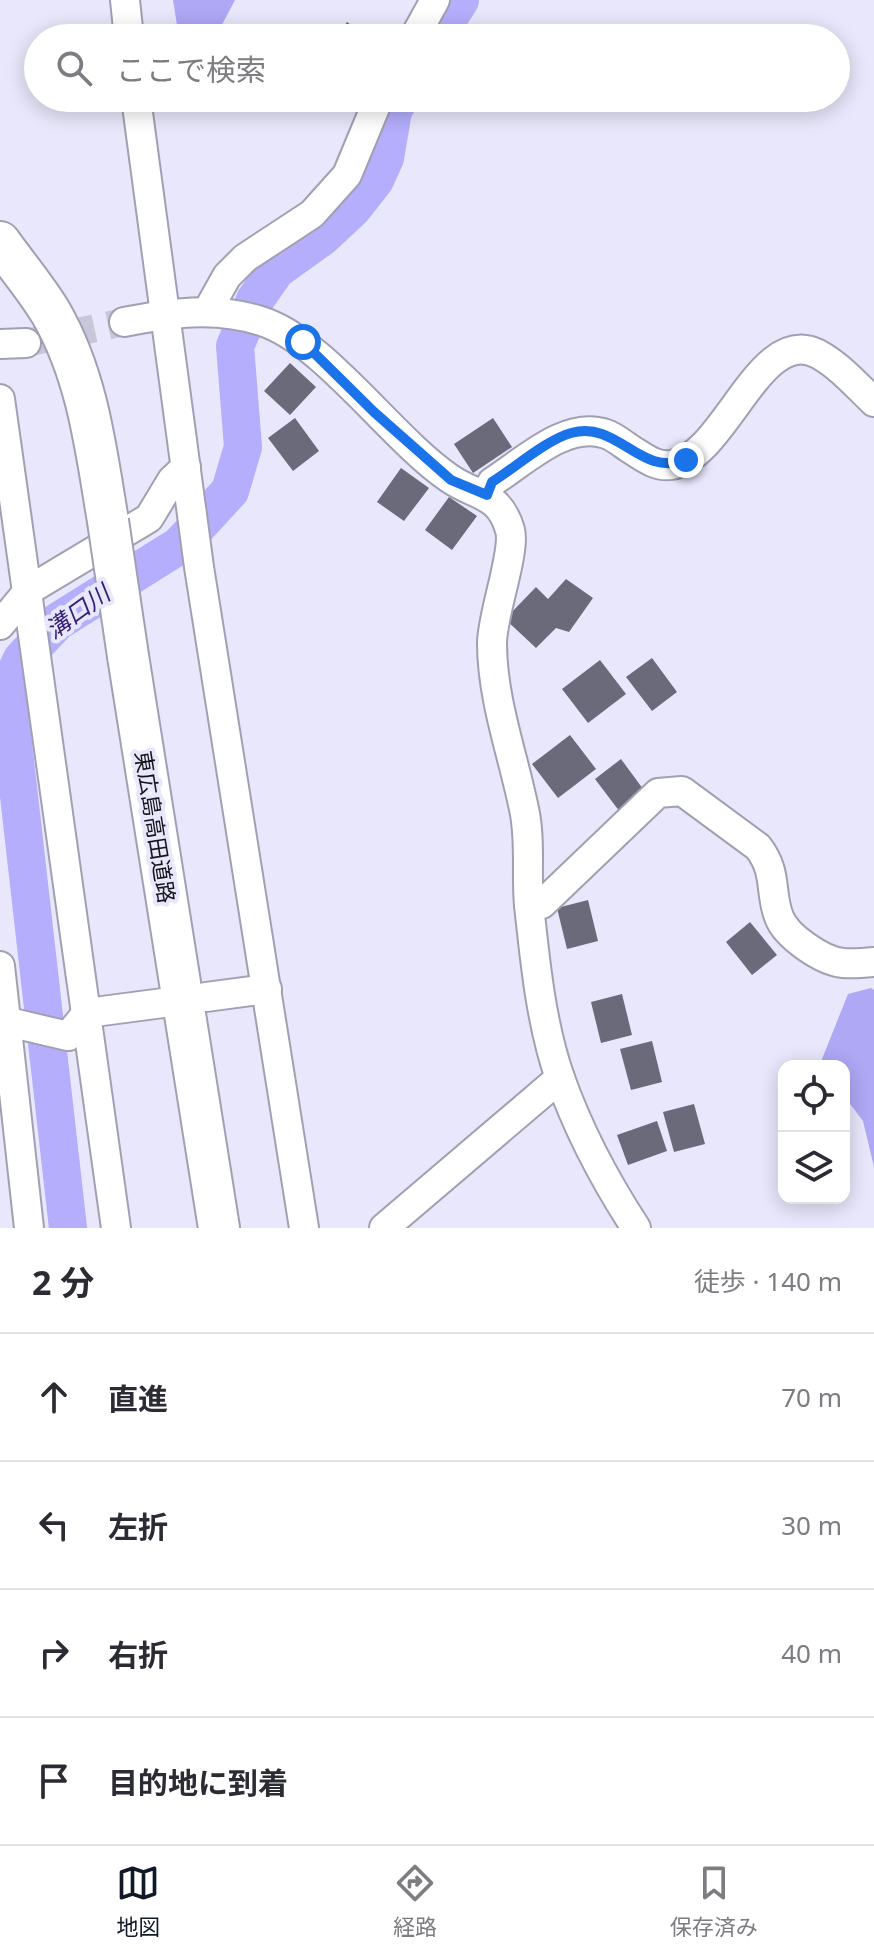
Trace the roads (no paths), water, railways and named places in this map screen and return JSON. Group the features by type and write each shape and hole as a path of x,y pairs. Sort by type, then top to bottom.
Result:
{"highway":[{"name":"東広島高田道路","path":"0,242 35,287 58,327 82,383 92,427 219,1228"}],"street":[{"path":"125,0 128,24"},
{"path":"422,24 435,0"},
{"path":"138,112 199,567 304,1228"},
{"path":"217,311 227,276 245,258 312,214 347,175 373,112"},
{"path":"124,322 165,314 217,311 262,321 303,342 374,412 451,480 487,495 504,514 512,535 492,644 509,754 525,811 529,905 547,1028 560,1078 612,1192 636,1228"},
{"path":"487,495 492,482 568,433 607,434 655,464 670,466 686,460 706,445 750,386 784,353 800,350 817,353 873,396"},
{"path":"0,399 116,1228"},
{"path":"0,625 29,590 149,518 172,480 186,467"},
{"path":"529,905 542,904 658,793 682,791 758,847 766,857 772,871 778,915 784,927 820,955 841,963 874,962"},
{"path":"0,966 3,1021 29,1228"},
{"path":"206,997 267,989"},
{"path":"3,1021 68,1036 87,1013 163,1003"},
{"path":"384,1228 560,1078"}],"waterway":[{"name":"溝口川","path":"445,24 460,0"},
{"name":"溝口川","path":"68,1228 7,690 22,659 57,622 180,545 230,491 243,447 235,346 255,300 276,270 322,237 353,208 375,180 385,158 393,112"}],"tunnel":[{"path":"26,343 124,322"}]}
